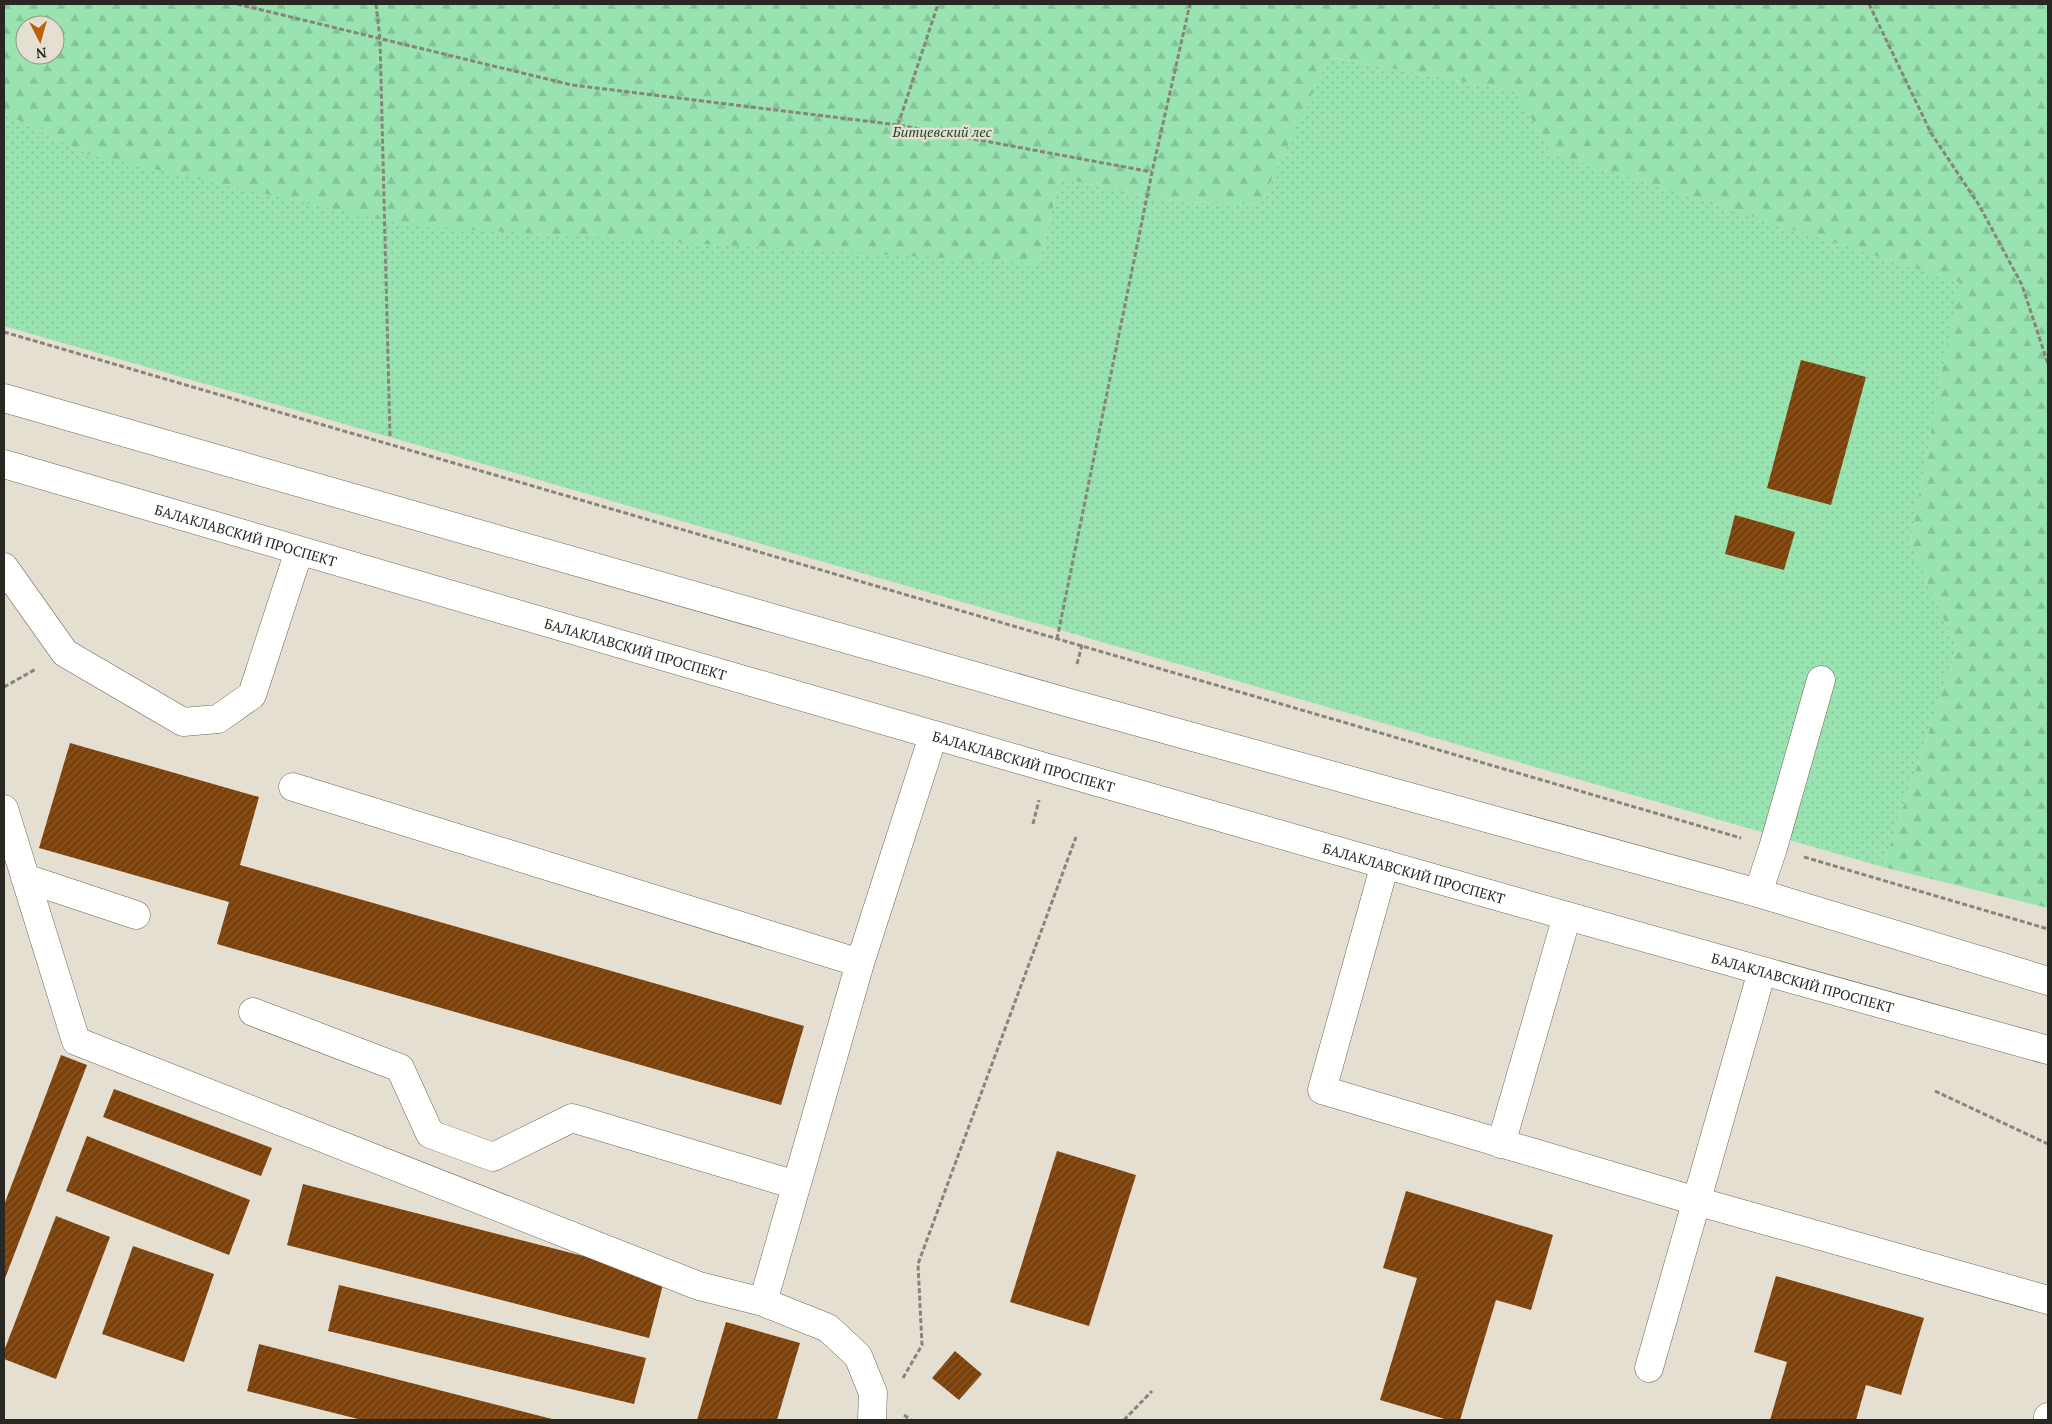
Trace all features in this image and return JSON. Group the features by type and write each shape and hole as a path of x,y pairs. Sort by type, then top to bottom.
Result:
{"main road":[{"path":"4,398 1066,702 1758,893 2048,981"},
{"name":"БАЛАКЛАВСКИЙ ПРОСПЕКТ","path":"4,464 933,736 2048,1050"},
{"path":"4,566 65,653 183,722 218,719 252,695 300,550"},
{"path":"1758,893 1773,848 1821,680"},
{"path":"763,1302 860,964 933,736"},
{"path":"293,786 860,964"},
{"path":"4,809 76,1041 699,1286 763,1302 828,1328 858,1356 873,1393 872,1420"},
{"path":"1385,864 1322,1090 1696,1201 2048,1300"},
{"path":"26,878 136,915"},
{"path":"1501,1144 1567,916"},
{"path":"1649,1368 1762,971"},
{"path":"253,1012 400,1068 430,1134 493,1157 572,1118 796,1185"}],"path":[{"path":"237,4 572,85 898,125 1152,172"},
{"path":"376,4 380,39 390,437"},
{"path":"898,125 938,4"},
{"path":"1057,639 1152,172 1190,4"},
{"path":"1869,4 1931,133 1979,205 2022,285 2048,364"},
{"path":"4,332 1082,645 2048,929"},
{"path":"1077,664 1082,645"},
{"path":"1033,824 1040,797"},
{"path":"873,1393 899,1384 922,1344 918,1264 1076,837"},
{"path":"1935,1091 2048,1144"},
{"path":"1124,1420 1152,1391"},
{"path":"873,1393 911,1420"}],"green space":[{"name":"Битцевский лес","path":"4,4 2048,4 2048,908 1883,867 1957,648 1910,544 1959,282 1552,153 1515,91 1329,57 1260,204 1177,202 1060,178 1039,264 410,226 87,154 4,113"},
{"path":"1328,57 1515,91 1552,153 1960,282 1910,543 1957,648 1883,867 4,326 4,113 87,154 1039,264 1060,178 1177,202 1260,204"}],"building":[{"path":"1801,360 1866,377 1831,505 1767,488"},
{"path":"1735,515 1795,532 1784,570 1725,554"},
{"path":"70,743 259,797 240,865 804,1026 781,1105 217,944 229,902 39,848"},
{"path":"61,1055 87,1065 4,1281 4,1205"},
{"path":"114,1089 272,1148 261,1176 103,1117"},
{"path":"87,1136 250,1200 229,1255 66,1191"},
{"path":"1057,1151 1136,1175 1089,1326 1010,1302"},
{"path":"303,1184 665,1277 649,1338 287,1245"},
{"path":"1406,1191 1553,1235 1531,1310 1496,1300 1460,1420 1448,1420 1380,1400 1417,1278 1383,1268"},
{"path":"56,1216 110,1237 56,1379 4,1359 4,1351"},
{"path":"133,1246 214,1274 184,1362 102,1334"},
{"path":"1776,1276 1924,1318 1901,1395 1866,1385 1856,1420 1770,1420 1787,1362 1754,1352"},
{"path":"339,1285 646,1358 634,1404 328,1331"},
{"path":"726,1322 800,1343 777,1420 697,1420"},
{"path":"259,1344 556,1420 362,1420 247,1391"},
{"path":"955,1351 982,1374 959,1400 932,1378"}]}
